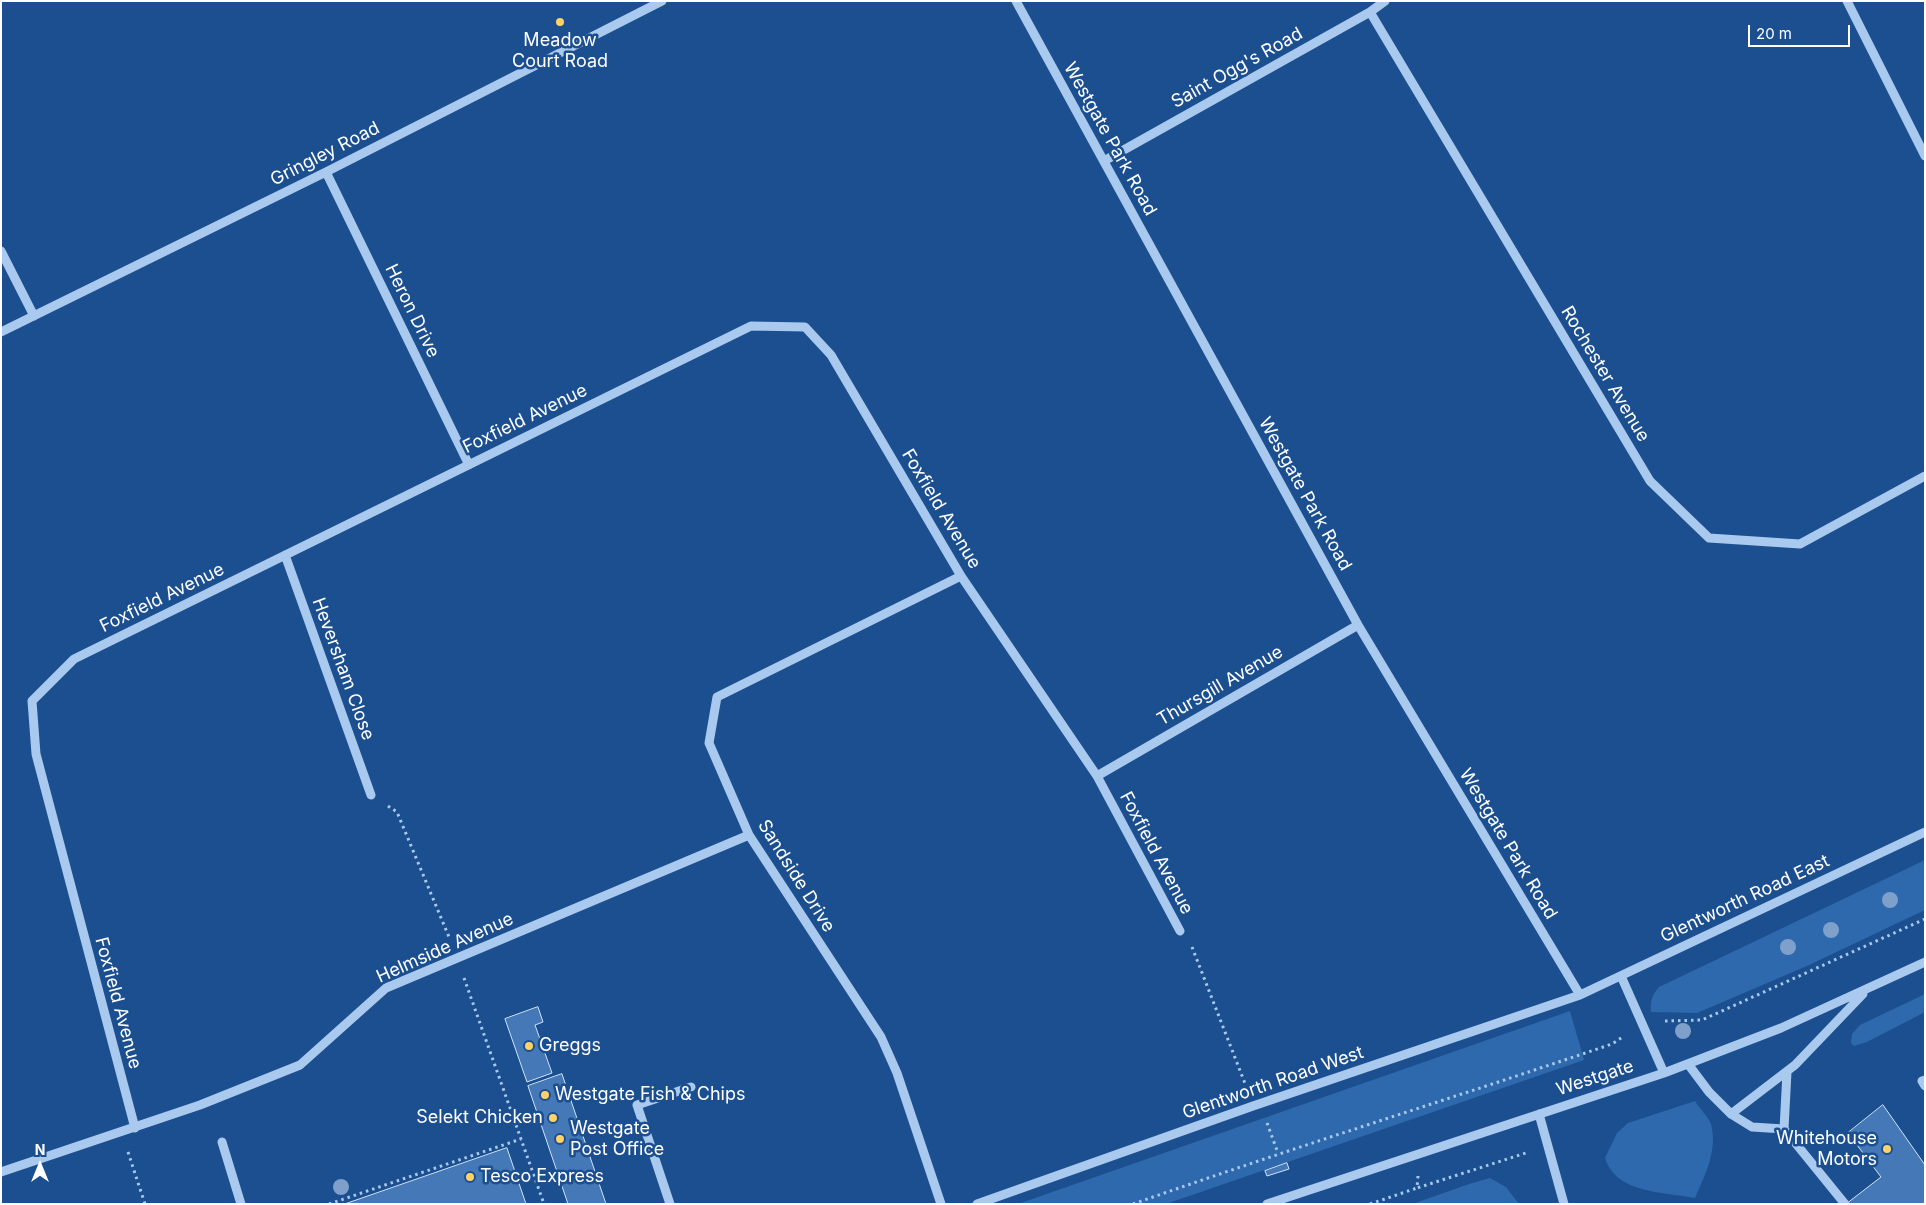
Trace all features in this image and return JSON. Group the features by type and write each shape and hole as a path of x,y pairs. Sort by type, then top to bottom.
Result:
{"street":[{"name":"Gringley Road","path":"1,332 326,172 662,1"},
{"name":"Westgate Park Road","path":"1016,1 1358,625 1580,995"},
{"name":"Saint Ogg's Road","path":"1104,161 1370,12 1385,1"},
{"path":"1847,1 1925,156"},
{"name":"Rochester Avenue","path":"1370,12 1650,481 1709,538 1800,544 1925,476"},
{"name":"Heron Drive","path":"326,172 468,465"},
{"path":"1,252 34,316"},
{"name":"Foxfield Avenue","path":"135,1128 36,754 32,701 74,660 752,326 805,327 831,355 961,576 1097,776 1180,931"},
{"name":"Heversham Close","path":"285,555 371,795"},
{"name":"Sandside Drive","path":"941,1204 897,1073 881,1037 749,835 709,743 717,697 961,576"},
{"name":"Thursgill Avenue","path":"1097,776 1358,625"},
{"name":"Glentworth Road East","path":"1580,995 1925,832"},
{"name":"Helmside Avenue","path":"1,1172 200,1105 300,1065 386,988 749,835"},
{"name":"Westgate","path":"1267,1204 1664,1073 1781,1028 1925,962"},
{"path":"1621,976 1664,1073"},
{"path":"1731,1114 1787,1072 1866,990"},
{"name":"Glentworth Road West","path":"977,1204 1253,1106 1580,995"},
{"path":"1688,1064 1709,1092 1731,1114 1752,1127 1784,1128"},
{"path":"1787,1072 1784,1128 1845,1204"},
{"path":"1925,1080 1922,1081 1925,1086"},
{"path":"670,1204 638,1105 691,1087"},
{"path":"1539,1114 1564,1204"},
{"path":"222,1142 241,1204"}],"path":[{"path":"371,795 397,812 457,958 544,1204"},
{"path":"1133,1204 1278,1153 1479,1089 1612,1044 1629,1033 1665,1021 1702,1020 1925,919"},
{"path":"1180,931 1194,950 1253,1106 1268,1124 1278,1153"},
{"path":"122,1132 145,1204"},
{"path":"329,1204 521,1139"},
{"path":"1370,1204 1548,1145"},
{"path":"1417,1188 1419,1153"}],"shaded area":[{"path":"1925,860 1925,910 1807,966 1697,1013 1651,1012 1652,998 1659,987"},
{"path":"1925,994 1925,1012 1867,1042 1854,1046 1851,1043 1852,1034 1860,1025"},
{"path":"1570,1011 1584,1060 1166,1204 1018,1204"},
{"path":"1695,1101 1711,1124 1713,1143 1712,1153 1695,1198 1643,1189 1619,1179 1611,1170 1605,1158 1617,1133 1628,1123"},
{"path":"1490,1178 1506,1187 1519,1204 1412,1204 1472,1183"}],"building":[{"path":"538,1007 543,1022 535,1025 552,1073 527,1082 505,1019"},
{"path":"562,1074 606,1204 568,1204 528,1086"},
{"name":"Whitehouse Motors","path":"1883,1105 1925,1165 1925,1204 1846,1204 1881,1177 1848,1133"},
{"name":"Tesco Express","path":"507,1148 526,1204 345,1204"},
{"path":"1287,1163 1289,1169 1267,1176 1265,1171"}],"place":[{"name":"Meadow Court Road","path":"560,22"},
{"name":"Greggs","path":"529,1046"},
{"name":"Westgate Fish & Chips","path":"545,1095"},
{"name":"Selekt Chicken","path":"553,1118"},
{"name":"Westgate Post Office","path":"560,1139"},
{"name":"Whitehouse Motors","path":"1887,1149"},
{"name":"Tesco Express","path":"470,1177"}]}
